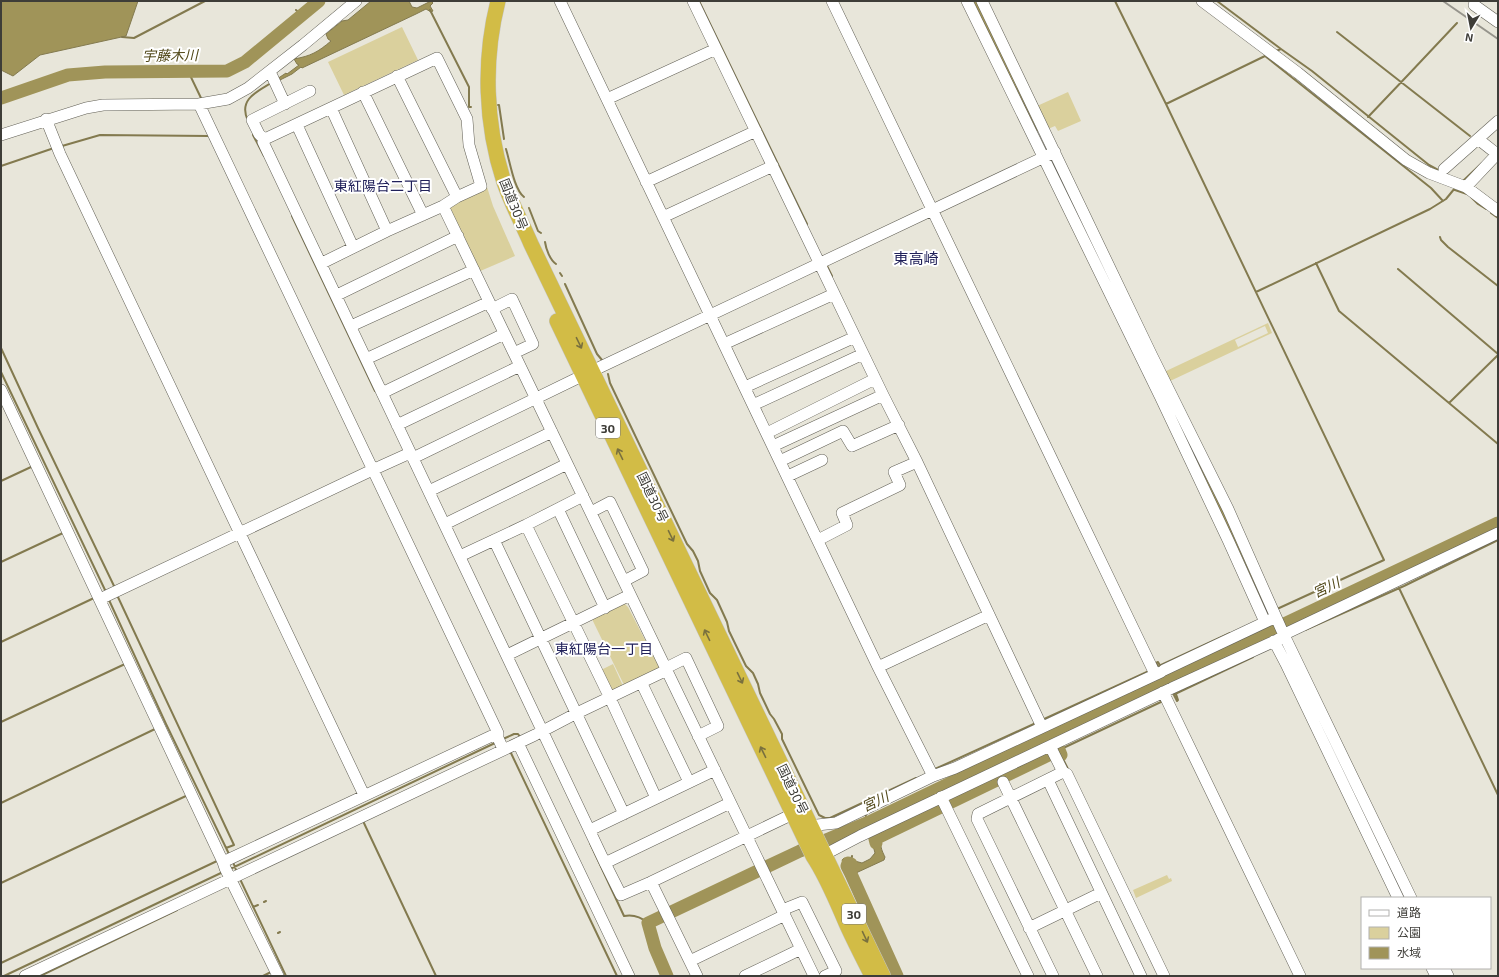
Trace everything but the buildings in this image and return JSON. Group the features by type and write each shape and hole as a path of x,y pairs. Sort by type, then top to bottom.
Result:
{"highway":[{"name":"国道30号","path":"488,1 480,52 478,86 488,158 507,214 587,373 808,832 883,976"},
{"name":"国道30号","path":"498,1 489,54 488,94 489,114 497,157 505,183 587,373"},
{"name":"国道30号","path":"820,855 846,924 872,976"}],"street":[{"path":"1,135 86,108 103,106 199,104 221,101 237,95 273,78 356,1"},
{"path":"560,1 607,99 649,180 710,315 727,343 821,538 931,773"},
{"path":"693,1 773,166 823,261 834,294 917,462 1041,723"},
{"path":"832,1 935,209 1157,671"},
{"path":"967,1 1049,155 1152,356 1228,509 1269,619 1410,897"},
{"path":"982,1 1049,155"},
{"path":"1202,1 1298,73 1406,160 1429,173 1466,187 1498,211"},
{"path":"1474,5 1498,22"},
{"path":"607,99 716,49"},
{"path":"265,140 437,58 467,119 469,145 481,186 457,197 443,206 387,231 322,263"},
{"path":"397,76 457,197"},
{"path":"273,78 285,104"},
{"path":"310,91 252,120 259,134 265,140 265,146 337,295 397,425 409,456 429,491 507,655 540,733 590,830 621,895 798,811"},
{"path":"363,92 423,215"},
{"path":"199,104 375,469 500,741"},
{"path":"330,108 387,231"},
{"path":"46,120 57,147 242,532 364,795"},
{"path":"1444,169 1480,141 1498,121"},
{"path":"297,125 354,247"},
{"path":"649,180 756,131"},
{"path":"1466,187 1495,153 1480,141"},
{"path":"104,596 375,469 409,456 536,398 1049,155"},
{"path":"666,216 773,166"},
{"path":"443,206 814,976"},
{"path":"337,295 458,236"},
{"path":"351,326 474,270"},
{"path":"727,343 834,294"},
{"path":"366,359 491,305 512,299 533,344 514,353"},
{"path":"382,393 504,334"},
{"path":"747,386 855,336"},
{"path":"756,404 863,354"},
{"path":"397,425 520,366"},
{"path":"769,432 875,379"},
{"path":"1,390 104,596 278,976"},
{"path":"775,444 883,395"},
{"path":"782,459 843,431 852,446 899,425"},
{"path":"429,491 552,432"},
{"path":"790,474 822,460"},
{"path":"821,538 847,525 842,513 900,485 894,472 917,462"},
{"path":"445,524 567,464"},
{"path":"460,556 583,496"},
{"path":"591,512 610,502 644,571 624,581"},
{"path":"558,509 605,608"},
{"path":"526,525 610,698 656,798"},
{"path":"820,855 860,836 944,802 1052,751 1167,693 1281,640 1498,533"},
{"path":"494,540 542,638 624,814"},
{"path":"507,655 630,595"},
{"path":"880,665 989,615"},
{"path":"808,832 817,825 836,823 864,810 931,773 955,768 1041,723 1269,619"},
{"path":"1281,640 1398,897"},
{"path":"25,976 228,866 364,795 500,741 521,742 577,713 642,684 686,658 718,726 698,736"},
{"path":"642,684 689,782"},
{"path":"1167,693 1300,976"},
{"path":"228,866 500,741"},
{"path":"521,742 629,976"},
{"path":"1052,751 1063,772 1067,774 1164,976"},
{"path":"590,830 715,770"},
{"path":"1053,976 977,819 978,814 1063,772"},
{"path":"1048,780 1141,976"},
{"path":"1003,782 1097,976"},
{"path":"944,802 1028,976"},
{"path":"605,862 730,803"},
{"path":"651,882 697,976"},
{"path":"1029,928 1101,893"},
{"path":"690,961 784,913 802,902 836,971 825,976"},
{"path":"746,976 801,949"}],"green space":[{"path":"402,27 418,60 344,95 328,62"},
{"path":"1068,92 1081,121 1058,131 1055,126 1048,129 1037,106"},
{"path":"487,187 493,206 515,256 478,272 448,205"},
{"path":"1268,323 1272,333 1168,382 1164,372","holes":["1265,326 1268,333 1238,347 1235,340"]},
{"path":"623,602 628,607 659,667 657,672 625,687 591,617"},
{"path":"613,664 624,688 614,692 609,691 599,671"},
{"path":"1167,875 1172,881 1136,898 1133,890"}],"water":[{"path":"1,1 138,1 126,36 40,55 13,76 1,70"},
{"path":"371,1 409,1 412,7 417,8 431,1 433,3 430,6 433,11 431,12 426,9 302,68 301,67 292,74 278,81 277,79 299,65 294,59 310,55 322,48 331,41 328,39 326,34 342,21 348,20"},
{"path":"886,830 888,835 882,839 881,842 882,851 885,857 884,860 850,877 842,860 844,858 862,863 870,859 875,853 871,838 874,835"}],"waterway":[{"path":"122,37 134,38 205,1"},
{"name":"宇藤木川","path":"1,98 68,75 105,72 227,71 245,62 319,1"},
{"path":"699,1 807,224"},
{"path":"974,1 1036,125"},
{"path":"1115,1 1166,104 1384,560 1277,609"},
{"path":"1217,1 1281,49"},
{"name":"宇藤木川","path":"296,10 302,15"},
{"path":"430,10 469,87 469,107 471,107"},
{"path":"1368,117 1457,23"},
{"path":"1337,32 1470,136"},
{"path":"1276,51 1281,49 1312,71 1429,165 1440,171"},
{"path":"1166,104 1265,56 1431,188 1443,201"},
{"path":"188,71 201,98"},
{"path":"248,121 245,107 247,102 254,93 271,83"},
{"path":"498,105 504,139"},
{"path":"62,146 100,135 209,136"},
{"path":"253,135 264,156"},
{"path":"1,166 54,148"},
{"path":"506,149 515,182 524,197"},
{"path":"1464,180 1482,163"},
{"path":"1256,292 1430,209 1446,199 1455,188"},
{"path":"1455,190 1467,194"},
{"path":"1471,197 1486,209"},
{"path":"529,208 538,231 541,233"},
{"path":"1491,213 1498,218"},
{"path":"292,216 375,391"},
{"path":"1440,237 1448,247 1498,286"},
{"path":"545,242 546,248 552,260 556,264"},
{"path":"1316,263 1339,311 1498,444"},
{"path":"826,264 832,276"},
{"path":"1398,269 1498,354"},
{"path":"565,284 597,354 602,360"},
{"path":"1,348 115,588"},
{"path":"1449,403 1498,355"},
{"path":"1,372 106,592"},
{"path":"608,374 610,383 687,544 693,551 698,561 700,571 710,593 717,600 727,622 729,631 746,666 753,673 760,693 782,734 782,739 819,815 825,818 830,818 916,778"},
{"path":"1170,404 1232,534 1275,629"},
{"path":"1,481 31,467"},
{"name":"宮川","path":"1168,679 1498,523"},
{"path":"1,562 63,533"},
{"path":"1305,630 1404,586 1498,540"},
{"path":"1399,588 1498,795"},
{"path":"117,595 234,845 226,848"},
{"path":"1,642 94,598"},
{"path":"109,600 166,724 229,854"},
{"path":"1161,665 1230,633"},
{"path":"1175,694 1253,657"},
{"path":"1158,666 1156,663 1158,662 1161,667"},
{"path":"1,722 125,664"},
{"path":"1042,720 1149,671"},
{"name":"宮川","path":"1164,675 1169,685"},
{"name":"宮川","path":"667,976 655,948 648,923 800,851 869,822 1165,680"},
{"path":"1172,691 1177,701"},
{"path":"1176,694 1177,701"},
{"path":"1059,750 1163,701"},
{"path":"935,769 1036,723"},
{"path":"1,803 155,729"},
{"path":"503,739 514,734 518,734 521,738"},
{"path":"230,869 495,743"},
{"path":"876,843 875,839 1059,750 1061,755"},
{"path":"510,751 617,976"},
{"path":"1061,755 1068,769"},
{"path":"1,883 188,795"},
{"name":"宮川","path":"865,814 870,825"},
{"path":"363,821 436,976"},
{"name":"宮川","path":"849,831 851,836"},
{"path":"590,843 624,916 637,916 648,923"},
{"path":"851,862 852,856"},
{"path":"1,963 217,861"},
{"path":"233,862 236,870"},
{"path":"851,864 848,863 847,866 897,976"},
{"path":"4,976 223,872"},
{"path":"240,879 286,976"},
{"path":"253,907 258,905"},
{"path":"40,976 177,910"},
{"path":"263,976 271,972"}],"railway":[{"path":"1443,1 1498,39"}],"district":[{"name":"東紅陽台二丁目","path":"383,185"},
{"name":"東高崎","path":"916,258"},
{"name":"東紅陽台一丁目","path":"604,648"}]}
